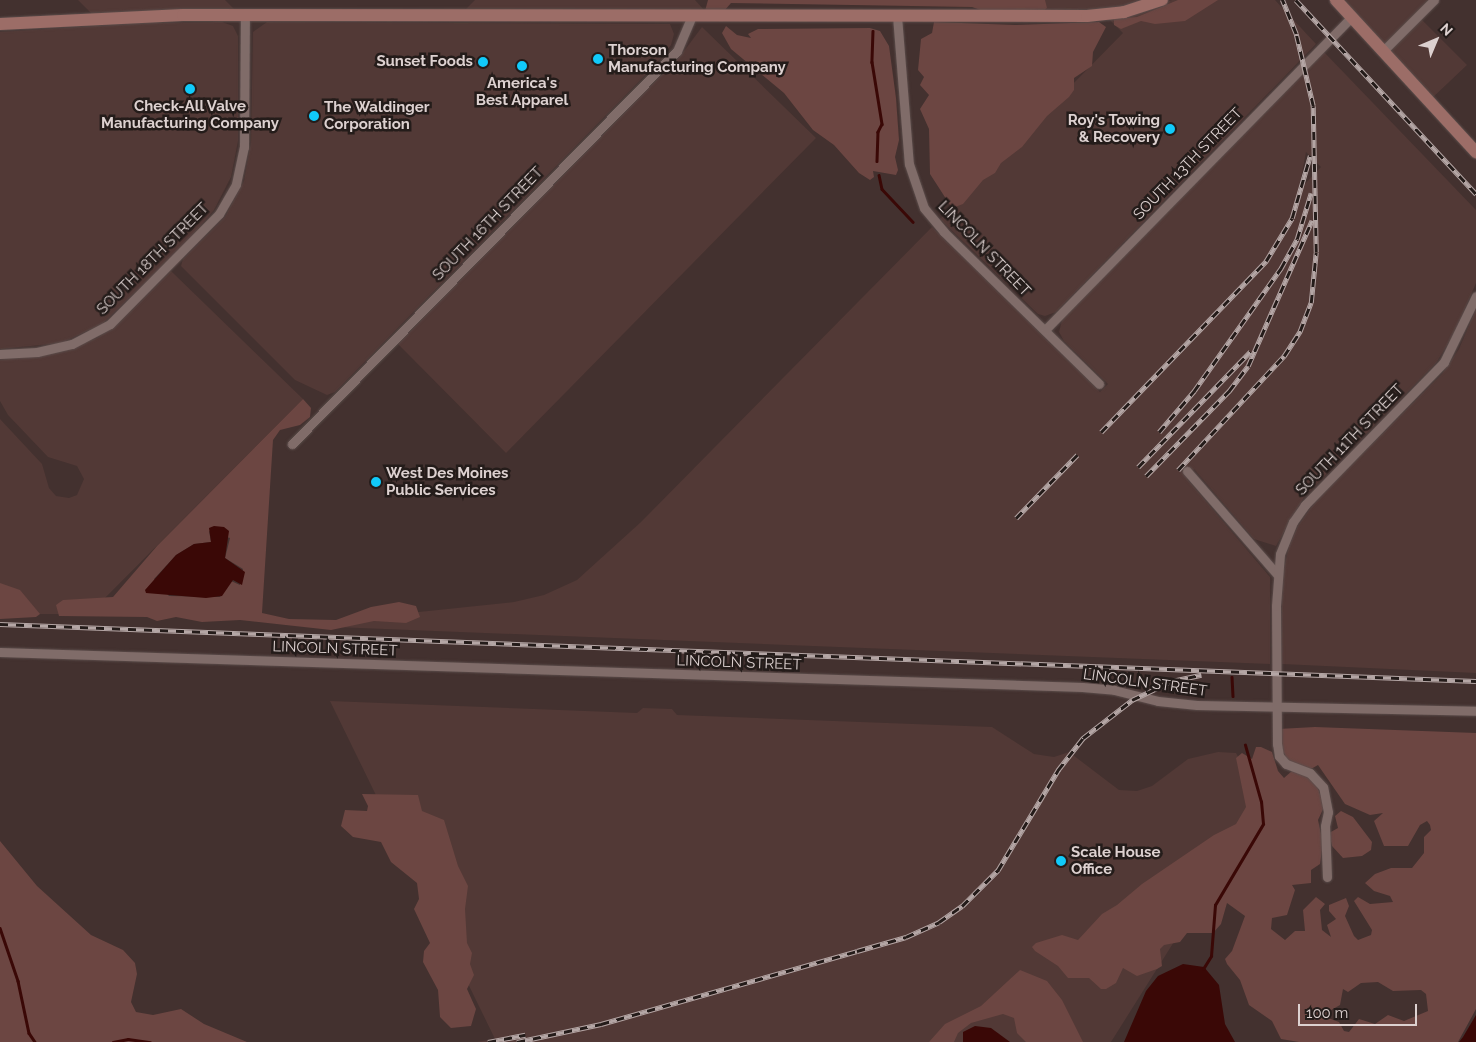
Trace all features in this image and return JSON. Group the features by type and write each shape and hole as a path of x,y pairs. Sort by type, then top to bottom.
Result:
{"street":[{"path":"0,24 109,17 245,15 1087,16 1124,12 1162,0"},
{"path":"1336,0 1475,149"},
{"path":"1383,51 1434,0"},
{"name":"SOUTH 18TH STREET","path":"0,354 63,346 110,324 219,214 236,184 244,147 245,15"},
{"name":"SOUTH 16TH STREET","path":"292,444 677,51 692,16"},
{"name":"LINCOLN STREET","path":"897,16 909,164 924,208 1099,384"},
{"name":"SOUTH 13TH STREET","path":"1045,330 1351,16"},
{"name":"SOUTH 11TH STREET","path":"1327,877 1325,826 1328,812 1323,787 1310,773 1291,768 1279,756 1276,706 1276,574 1285,540 1305,505 1440,368 1460,334 1476,296"},
{"path":"1187,471 1276,574"},
{"name":"LINCOLN STREET","path":"0,652 46,651 1082,687 1114,690 1176,704 1476,711"}],"shaded area":[{"path":"78,0 225,0 235,10 92,14"},
{"path":"475,0 695,0 705,11 465,10"},
{"path":"708,0 1045,0 1047,8 1040,13 986,12 972,7 731,3 725,10 705,11"},
{"path":"1042,0 1149,0 1115,9 1042,11"},
{"path":"1172,0 1275,0 1316,44 1056,312 1045,316 1038,314 940,219 1123,33 1109,19"},
{"path":"1178,0 1218,0 1185,21 1155,24 1141,21 1121,29 1114,25 1114,19 1137,17"},
{"path":"1336,0 1434,0 1418,16 1467,65 1429,101"},
{"path":"222,22 233,26 238,36 238,141 231,177 214,210 185,244 102,324 61,343 0,349 0,32 143,23"},
{"path":"267,22 670,24 674,34 671,45 656,64 335,392 327,395 295,380 181,266 183,259 225,217 244,181 251,142 253,32"},
{"path":"934,22 1015,25 1099,22 1106,27 1093,52 1092,66 1074,78 1074,90 1069,97 1047,116 1022,147 1001,163 995,173 983,180 963,204 955,207 950,205 930,174 929,129 920,109 929,95 920,85 924,77 918,70 921,39 932,33"},
{"path":"726,26 737,35 751,38 748,34 758,29 870,28 880,31 889,46 896,98 899,140 895,157 898,170 896,175 873,171 874,177 870,180 859,173 834,145 813,130 784,93 731,49 722,33"},
{"path":"702,27 816,138 506,453 398,344 681,55"},
{"path":"1323,51 1476,210 1476,283 1454,334 1436,363 1304,497 1276,546 1254,539 1194,469 1187,479 1270,577 1270,664 335,627 342,620 514,602 544,595 577,580 641,522 932,227 1100,392 1108,384 1064,341 1059,332 1062,320","holes":["1306,152 1321,167 1298,191"]},
{"path":"171,271 303,399 89,614 0,614 0,419 42,464 49,488 56,496 69,498 77,495 84,479 77,466 48,457 8,415 0,401 0,360 55,353 97,338 120,322"},
{"path":"1476,309 1476,673 1282,664 1282,577 1289,546 1298,526 1317,499 1442,374 1459,349"},
{"path":"303,399 311,408 310,417 300,425 280,430 273,440 262,613 289,619 336,620 371,607 399,602 416,606 420,617 406,623 374,621 331,630 240,620 202,622 176,617 157,621 147,617 59,616 56,605 63,600 113,597 157,546","holes":["209,531 230,538 225,558 243,569 240,585 231,581 220,597 169,596 154,579 176,555 194,544 211,542"]},
{"path":"214,526 224,527 229,531 225,558 245,572 242,585 233,580 222,596 206,598 146,593 145,590 176,555 194,544 211,542 209,528"},
{"path":"0,583 20,590 40,614 36,617 0,619"},
{"path":"330,701 637,713 643,708 672,709 677,715 992,727 1034,754 1054,757 1069,752 1119,790 1137,791 1152,786 1188,759 1218,752 1236,753 1248,775 1255,813 1111,1042 477,1042 495,1039"},
{"path":"1315,727 1476,733 1476,1009 1458,1042 1299,1042 1281,1039 1272,1021 1249,1005 1240,980 1225,959 1232,951 1245,916 1227,903 1221,924 1213,933 1187,933 1180,942 1164,945 1160,949 1162,966 1137,976 1123,968 1116,983 1106,989 1101,989 1089,978 1068,978 1058,966 1032,947 1036,943 1062,935 1078,940 1102,914 1117,905 1142,884 1214,835 1236,824 1246,807 1236,758 1242,753 1252,759 1256,747 1272,752 1278,771 1284,778 1293,770 1309,777 1318,788 1324,807 1318,820 1323,843 1320,864 1311,870 1311,883 1292,885 1295,890 1287,915 1272,918 1271,929 1285,940 1295,931 1305,931 1303,910 1316,897 1325,904 1320,910 1322,930 1331,937 1327,925 1336,919 1329,911 1329,905 1346,898 1349,906 1345,916 1354,936 1358,940 1371,935 1372,930 1354,901 1358,897 1370,904 1393,902 1390,896 1374,891 1365,883 1375,874 1391,868 1412,868 1424,853 1424,837 1431,830 1430,825 1427,821 1420,825 1408,846 1384,846 1374,821 1383,813 1370,815 1345,804 1318,765 1311,769 1287,762 1284,753 1282,754 1278,729","holes":["1378,982 1393,991 1421,990 1426,994 1428,1011 1404,1021 1388,1015 1375,1024 1359,1019 1349,1032 1344,1031 1339,1022 1328,1018 1326,1013 1340,1005 1343,989 1348,992 1361,983"]},
{"path":"362,794 418,795 422,811 444,820 458,866 468,886 465,909 467,943 472,953 470,964 474,975 467,989 476,1009 471,1026 451,1028 440,1017 438,990 423,962 424,951 430,943 414,909 419,899 417,883 391,862 381,842 353,837 341,826 345,810 367,811 368,806"},
{"path":"1341,811 1353,817 1372,842 1371,850 1362,856 1343,858 1332,846 1329,833 1338,828 1335,816"},
{"path":"0,841 37,886 91,935 123,950 135,963 137,974 131,1002 136,1012 153,1015 181,1009 204,1024 247,1042 0,1042"},
{"path":"1183,964 1204,967 1219,985 1225,1024 1235,1042 1124,1042 1146,991 1158,976"},
{"path":"1020,970 1047,981 1062,1000 1083,1042 1026,1042 1017,1033 1014,1018 1003,1014 971,1023 958,1033 954,1042 929,1042 945,1024 981,1006"},
{"path":"1476,1015 1476,1042 1459,1042 1463,1037"},
{"path":"975,1026 991,1028 1010,1042 963,1042 963,1032"}],"waterway":[{"path":"873,31 872,62 882,124 878,132 877,161"},
{"path":"879,175 882,189 913,222"},
{"path":"1232,677 1233,696"},
{"path":"1203,969 1211,956 1215,905 1263,824 1261,802 1245,745"},
{"path":"0,928 18,981 29,1033 35,1042"},
{"path":"113,1042 128,1039 150,1042"}],"railway":[{"path":"1178,470 1284,356 1300,331 1311,303 1316,252 1313,106 1296,34 1282,0"},
{"path":"1296,0 1476,194"},
{"path":"1101,432 1266,261 1292,218 1310,156"},
{"path":"1159,432 1194,391 1281,268 1297,239 1311,193"},
{"path":"1146,476 1229,391 1248,366 1312,220"},
{"path":"1138,467 1250,352"},
{"path":"1016,518 1077,455"},
{"path":"0,624 1476,681"},
{"path":"517,1042 601,1024 906,937 939,922 962,906 998,870 1058,770 1083,738 1132,700 1172,681 1201,675"},
{"path":"488,1042 525,1035"}],"place":[{"name":"Thorson Manufacturing Company","path":"598,59"},
{"name":"Sunset Foods","path":"483,62"},
{"name":"America's Best Apparel","path":"522,66"},
{"name":"Check-All Valve Manufacturing Company","path":"190,89"},
{"name":"The Waldinger Corporation","path":"314,116"},
{"name":"Roy's Towing & Recovery","path":"1170,129"},
{"name":"West Des Moines Public Services","path":"376,482"},
{"name":"Scale House Office","path":"1061,861"}]}
